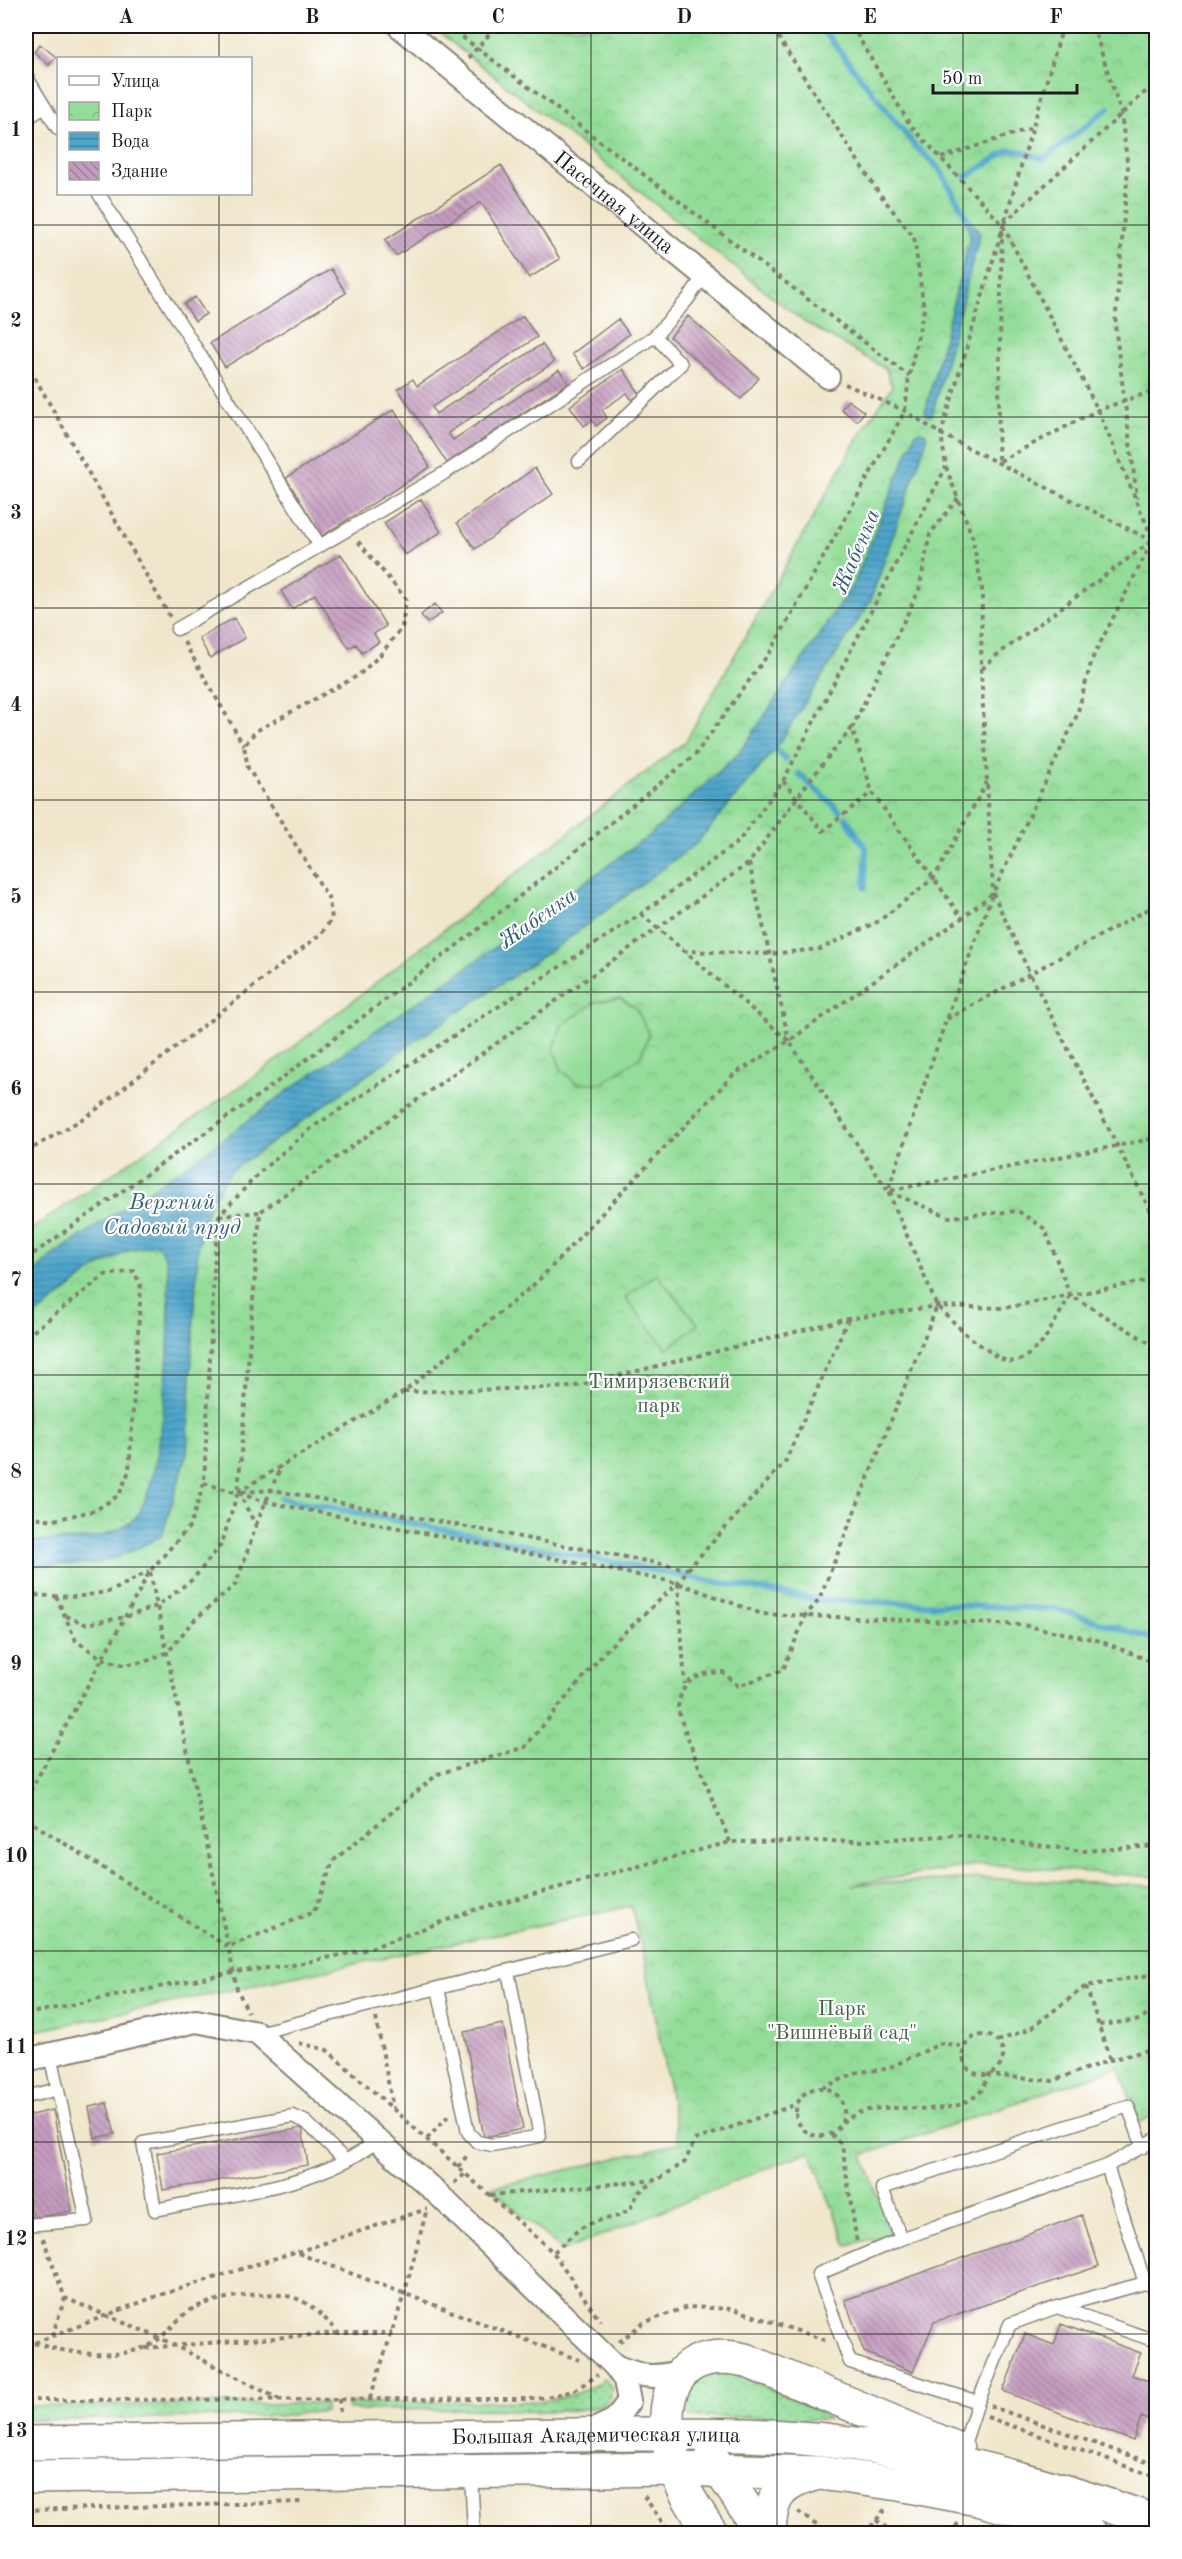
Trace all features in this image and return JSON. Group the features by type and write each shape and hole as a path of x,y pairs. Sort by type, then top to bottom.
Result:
{"main road":[{"path":"763,2534 721,2470 680,2434 667,2407 675,2381 694,2363 716,2356 745,2360 1034,2480"},
{"path":"680,2434 675,2469 688,2498 712,2534"},
{"name":"Большая Академическая улица","path":"26,2443 680,2434 824,2440 968,2464 1034,2480 1156,2522"},
{"name":"Большая Академическая улица","path":"26,2477 675,2469 820,2473 899,2484 978,2499 1039,2516 1091,2534"},
{"path":"769,2534 770,2517 781,2490 796,2480 820,2473"}],"street":[{"name":"Пасечная улица","path":"399,26 828,377"},
{"path":"26,2060 196,2021 257,2033 377,2141 434,2203 625,2380 629,2401 624,2410 615,2420 576,2436"},
{"path":"610,2366 648,2377 686,2370"}],"lane":[{"path":"26,76 57,127"},
{"path":"26,119 45,107"},
{"path":"100,195 320,546"},
{"path":"177,629 443,474 655,336 688,299 704,275"},
{"path":"579,461 681,364 655,336"},
{"path":"257,2033 631,1940"},
{"path":"438,1988 468,2132 477,2142 492,2145 540,2136 508,1971"},
{"path":"32,2225 87,2220 50,2055"},
{"path":"26,2097 58,2089"},
{"path":"901,2239 882,2188 1128,2106 1143,2147"},
{"path":"346,2161 306,2122 293,2116 143,2143 155,2210 310,2178 355,2158 377,2141"},
{"path":"976,2408 850,2362 818,2274 901,2239 1107,2166 1156,2139"},
{"path":"962,2451 976,2408 1010,2324 1057,2307 1151,2285 1107,2166"},
{"path":"1057,2307 1156,2341"},
{"path":"471,2471 474,2534"}],"path":[{"path":"447,26 909,376"},
{"path":"477,49 497,26"},
{"path":"26,1259 283,1077 489,921 695,755 772,649 905,411 909,376 924,309 914,237 878,192 771,26"},
{"path":"854,26 910,125 1002,224 1098,410 1155,540"},
{"path":"1063,26 941,434 946,467 972,536 982,588 981,670 993,893 1030,974 1156,1222"},
{"path":"1093,26 1121,113 1128,168 1115,325 1123,402 1138,504"},
{"path":"998,462 1002,224 1156,82"},
{"path":"941,158 1031,128"},
{"path":"26,362 244,746 248,768 328,897 332,918 322,933 89,1115 26,1152"},
{"path":"828,377 905,411 941,434 1155,540"},
{"path":"998,462 1098,410 1156,390"},
{"path":"26,1798 150,1571 190,1526 204,1483 219,1216 262,1170 313,1127 641,914 739,841 783,781 946,467"},
{"path":"219,1216 260,1212 749,863 813,776 852,728 920,590 930,534 959,497"},
{"path":"244,746 256,731 359,675 381,654 402,627 406,599 348,530"},
{"path":"981,670 997,655 1155,540"},
{"path":"888,1191 946,1020 993,893 1077,715 1092,659 1155,540"},
{"path":"852,728 872,792 962,918"},
{"path":"783,781 824,831 872,792"},
{"path":"683,951 769,954 820,949 879,921 934,878 987,781"},
{"path":"749,863 789,1041"},
{"path":"238,1492 404,1392 538,1281 734,1074 789,1041 962,918 993,893"},
{"path":"946,1020 1156,905"},
{"path":"641,914 789,1041 888,1191 937,1306 968,1336 997,1357 1009,1362 1023,1359 1043,1342 1070,1295"},
{"path":"888,1191 1156,1138"},
{"path":"888,1191 949,1217 1018,1211 1045,1229 1070,1295 1156,1347"},
{"path":"66,1616 85,1624 126,1617 157,1606 193,1579 221,1545 238,1492 260,1212"},
{"path":"26,1337 105,1275 134,1271 141,1287 129,1471 119,1495 96,1510 54,1520 26,1516"},
{"path":"404,1392 572,1387 848,1319 937,1306 1004,1308 1156,1279"},
{"path":"685,1684 703,1673 723,1672 738,1686 783,1670 806,1615 819,1600 937,1306"},
{"path":"228,1947 314,1912 333,1861 438,1774 525,1747 608,1648 678,1583 785,1462 848,1319"},
{"path":"56,1596 76,1641 103,1659 124,1665 147,1661 168,1652 192,1622 236,1584 256,1526 273,1490 281,1466"},
{"path":"204,1483 267,1502 678,1583 762,1614 930,1623 1022,1625 1097,1640 1156,1663"},
{"path":"238,1492 273,1490 688,1569"},
{"path":"238,1492 256,1526"},
{"path":"26,1594 76,1597 112,1591 150,1571"},
{"path":"150,1571 233,1972 237,1989 257,2033 327,2050 554,2252 603,2325"},
{"path":"678,1583 685,1684 677,1709 730,1842"},
{"path":"26,1819 228,1947"},
{"path":"26,2014 233,1972 293,1965 365,1950 477,1909 730,1842 859,1841 959,1835 1083,1851 1156,1846"},
{"path":"998,2041 1031,2028 1086,1986 1156,1974"},
{"path":"1086,1986 1110,2060"},
{"path":"374,2005 393,2109"},
{"path":"1099,2025 1140,2020 1156,2009"},
{"path":"797,2104 797,2121 801,2128 815,2136 831,2134 842,2122 866,2110 894,2107 941,2108 967,2101 982,2091 989,2075 995,2072 1003,2061 1004,2054 998,2041 986,2035 980,2035 973,2037 965,2047 963,2059 970,2070 982,2076 989,2075 1053,2081 1110,2060 1156,2048"},
{"path":"554,2252 579,2229 593,2222 618,2216 630,2209 639,2192 685,2162 695,2140 797,2104 807,2092 858,2072 886,2069 942,2043 965,2047"},
{"path":"822,2088 836,2094 841,2099 844,2114 842,2122"},
{"path":"427,2139 462,2099"},
{"path":"831,2134 842,2145 858,2256"},
{"path":"489,2195 657,2181"},
{"path":"26,2344 434,2203"},
{"path":"370,2398 434,2203"},
{"path":"32,2225 65,2298 160,2338 280,2400"},
{"path":"295,2252 583,2361"},
{"path":"144,2348 160,2338 189,2311 223,2297 265,2294 298,2299 323,2315 338,2333"},
{"path":"52,2336 65,2298"},
{"path":"26,2400 537,2398 573,2391 590,2382 610,2366 616,2344 642,2323 687,2307 734,2308 845,2346"},
{"path":"34,2343 54,2349 122,2353 144,2348 338,2333 392,2333"},
{"path":"339,2399 339,2412"},
{"path":"976,2408 1156,2465"},
{"path":"976,2408 1156,2477"},
{"path":"646,2498 670,2534"},
{"path":"865,2534 888,2505"},
{"path":"793,2510 804,2513 829,2534"},
{"path":"876,2520 895,2534"},
{"path":"950,2534 961,2520"}],"green space":[{"name":"Тимирязевский парк","path":"431,26 1156,26 1156,1877 982,1864 850,1885 981,1878 1156,1886 1156,2114 1139,2123 1119,2067 863,2155 891,2234 847,2245 810,2151 563,2251 491,2188 679,2143 645,1961 631,1906 26,2033 26,1233 264,1070 686,741 859,436 892,387 886,369 804,322"},
{"path":"620,998 636,1008 649,1034 641,1056 602,1083 576,1083 561,1069 554,1049 561,1026 595,1002"},
{"path":"656,1273 698,1324 667,1349 625,1298"},
{"path":"735,2373 820,2411 828,2419 690,2417 683,2411 691,2390 699,2379 713,2374"},
{"path":"604,2379 611,2387 611,2397 604,2404 585,2409 539,2411 504,2409 348,2410 348,2403 543,2401 575,2394"},
{"path":"325,2403 325,2411 278,2416 26,2420 26,2406"}],"water":[{"path":"965,213 980,234 932,415 927,416 925,412 970,237"},
{"name":"Верхний Садовый пруд","path":"919,431 926,433 927,439 870,602 776,748 697,843 561,944 415,1041 230,1172 209,1204 198,1246 187,1454 162,1536 100,1563 26,1567 26,1541 81,1539 108,1534 132,1521 144,1504 153,1475 160,1438 165,1396 169,1315 166,1260 157,1244 129,1250 95,1269 26,1323 26,1282 50,1257 199,1157 293,1087 455,976 650,835 740,752 854,583 915,434"}],"building":[{"path":"40,44 56,57 49,65 34,52"},
{"path":"501,165 560,259 529,278 481,202 396,256 385,240"},
{"path":"331,269 346,293 225,367 210,343"},
{"path":"195,297 206,314 195,321 184,304"},
{"path":"523,316 537,337 432,407 436,414 542,344 554,362 448,433 453,440 559,370 568,383 447,463 398,389 413,379 417,386"},
{"path":"688,316 759,378 741,399 670,337"},
{"path":"618,319 629,334 584,369 572,354"},
{"path":"623,369 640,394 632,400 627,393 602,410 607,418 596,426 592,420 584,426 570,406"},
{"path":"848,400 864,412 857,421 841,409"},
{"path":"394,409 430,467 322,536 286,478"},
{"path":"535,468 553,494 475,549 457,523"},
{"path":"421,499 441,532 405,555 384,523"},
{"path":"341,554 386,626 374,634 379,642 362,653 356,644 349,648 315,594 292,609 281,591"},
{"path":"435,604 442,613 427,623 421,615"},
{"path":"234,618 245,638 210,658 199,638"},
{"path":"503,2024 523,2129 484,2137 464,2032"},
{"path":"107,2103 115,2134 95,2138 89,2107"},
{"path":"53,2110 72,2211 33,2218 26,2177 26,2116"},
{"path":"302,2128 308,2165 163,2190 157,2153"},
{"path":"1082,2215 1099,2266 934,2322 913,2372 864,2352 845,2300"},
{"path":"1061,2324 1141,2353 1132,2375 1156,2384 1156,2423 1141,2417 1133,2441 1003,2391 1025,2334 1054,2345"},
{"path":"609,2528 609,2534 504,2534 504,2530"},
{"path":"436,2529 437,2534 312,2534 312,2532"}],"waterway":[{"name":"Жабенка","path":"820,26 915,146 939,168 968,220"},
{"path":"966,177 1009,150 1044,159 1109,108"},
{"path":"771,744 785,759"},
{"path":"799,774 840,811"},
{"path":"846,818 866,848 865,888"},
{"path":"281,1498 819,1600 1057,1609 1156,1640"}],"park label":[{"name":"Парк \"Вишнёвый сад\"","path":"842,2020"}]}
